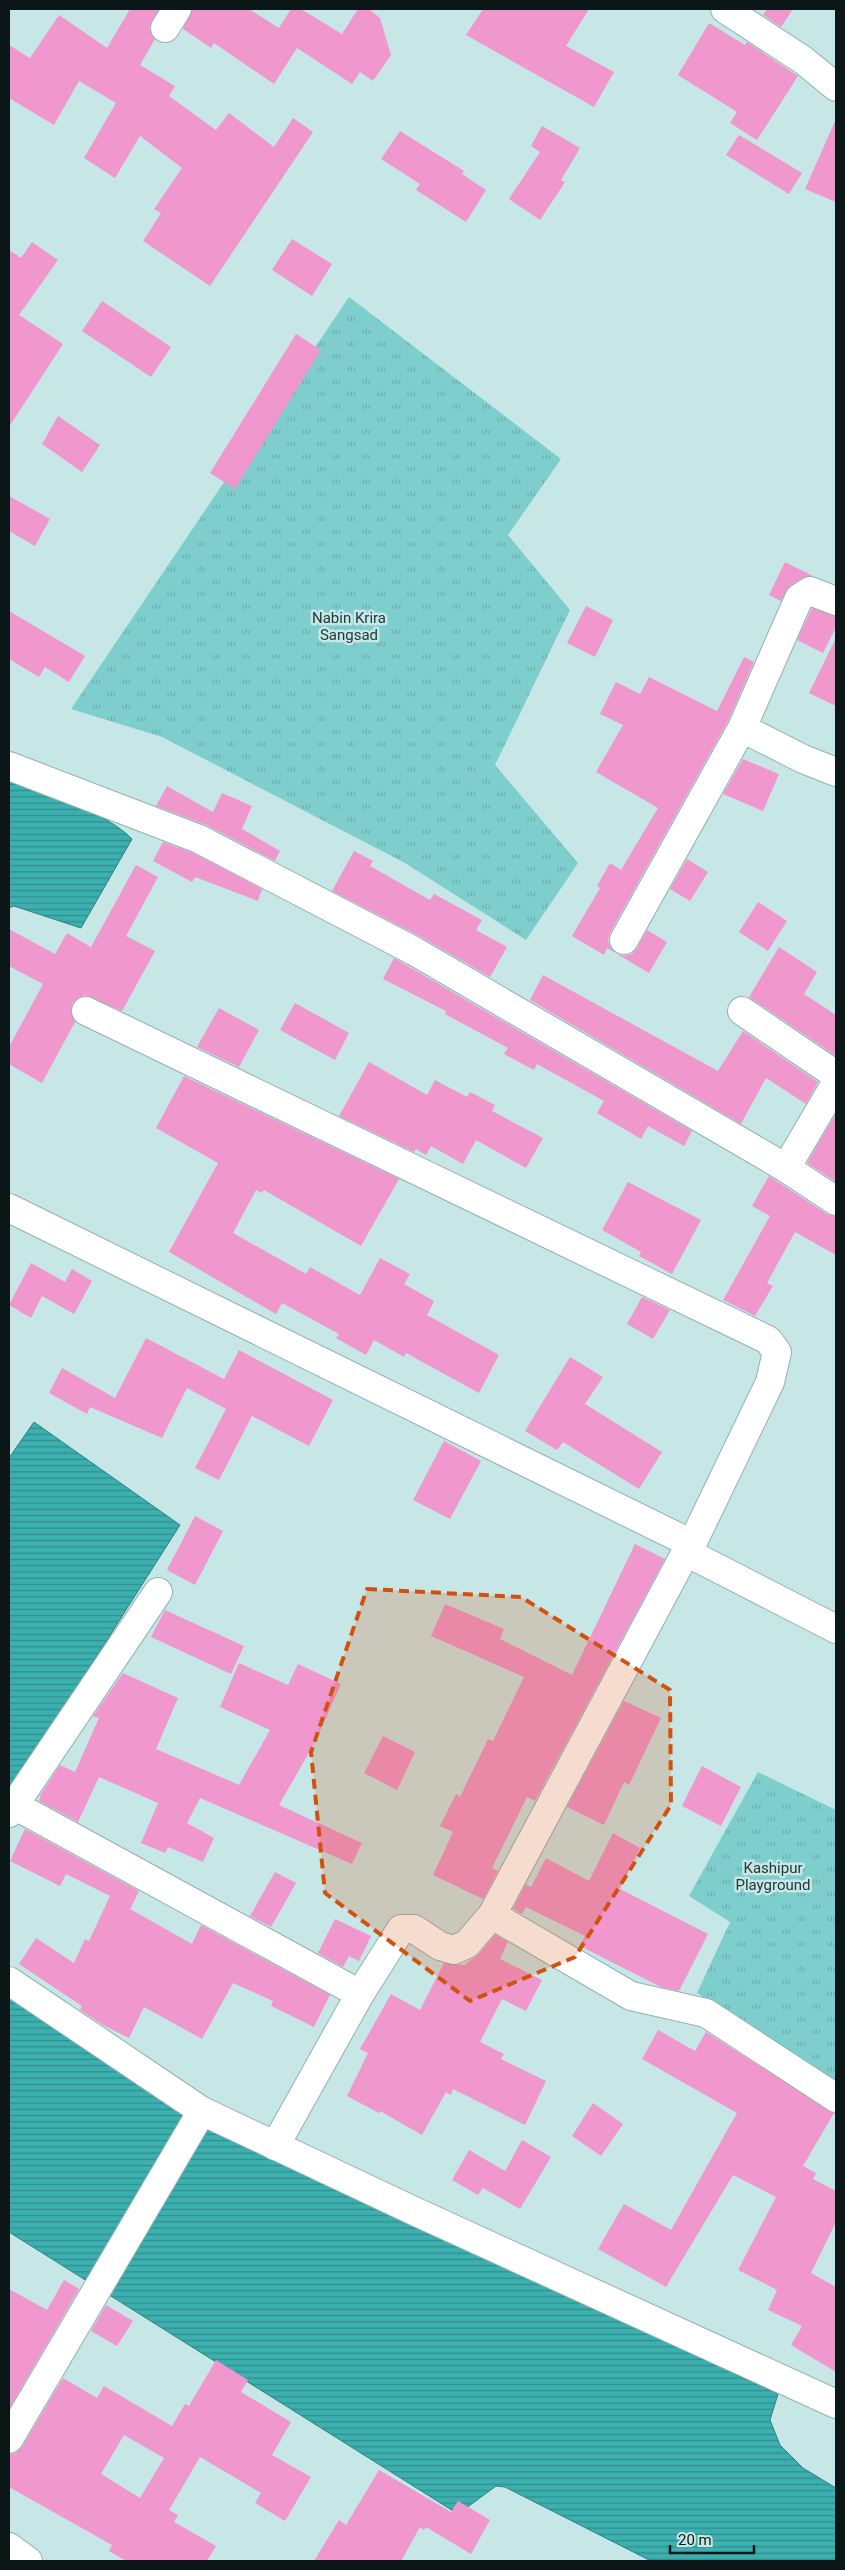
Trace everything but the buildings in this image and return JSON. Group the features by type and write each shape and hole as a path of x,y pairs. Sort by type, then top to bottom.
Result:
{"street":[{"path":"725,9 804,60 836,87"},
{"path":"624,940 742,728 799,598 810,591 836,600"},
{"path":"742,728 803,759 836,772"},
{"path":"9,766 217,848 414,951 786,1168 836,1201"},
{"path":"86,1011 768,1340 777,1352 770,1382 689,1548 492,1915 467,1944 454,1950 440,1946 414,1929 401,1929 360,1994 275,2146"},
{"path":"742,1011 836,1075"},
{"path":"786,1168 836,1083"},
{"path":"9,1208 689,1548 836,1629"},
{"path":"158,1592 12,1809 360,1994"},
{"path":"492,1915 631,1996 706,2013 836,2098"},
{"path":"9,1981 202,2111 836,2404"},
{"path":"9,2439 202,2111"},
{"path":"9,2547 28,2561"}],"highlighted area":[{"path":"367,1589 521,1597 670,1690 671,1805 575,1957 470,2001 325,1893 311,1752"}],"green space":[{"name":"Nabin Krira Sangsad","path":"349,297 561,459 508,535 570,610 495,765 578,863 526,940 405,863 162,737 71,709"},
{"name":"Kashipur Playground","path":"758,1772 836,1810 836,2085 697,1993 730,1922 689,1896"}],"shaded area":[{"path":"9,776 107,820 132,839 81,928 14,906 9,908"},
{"path":"34,1422 180,1525 9,1794 9,1458"},
{"path":"9,1992 273,2153 778,2394 770,2420 780,2445 803,2468 836,2488 836,2561 651,2561 505,2487 496,2486 458,2514 9,2232"}]}
